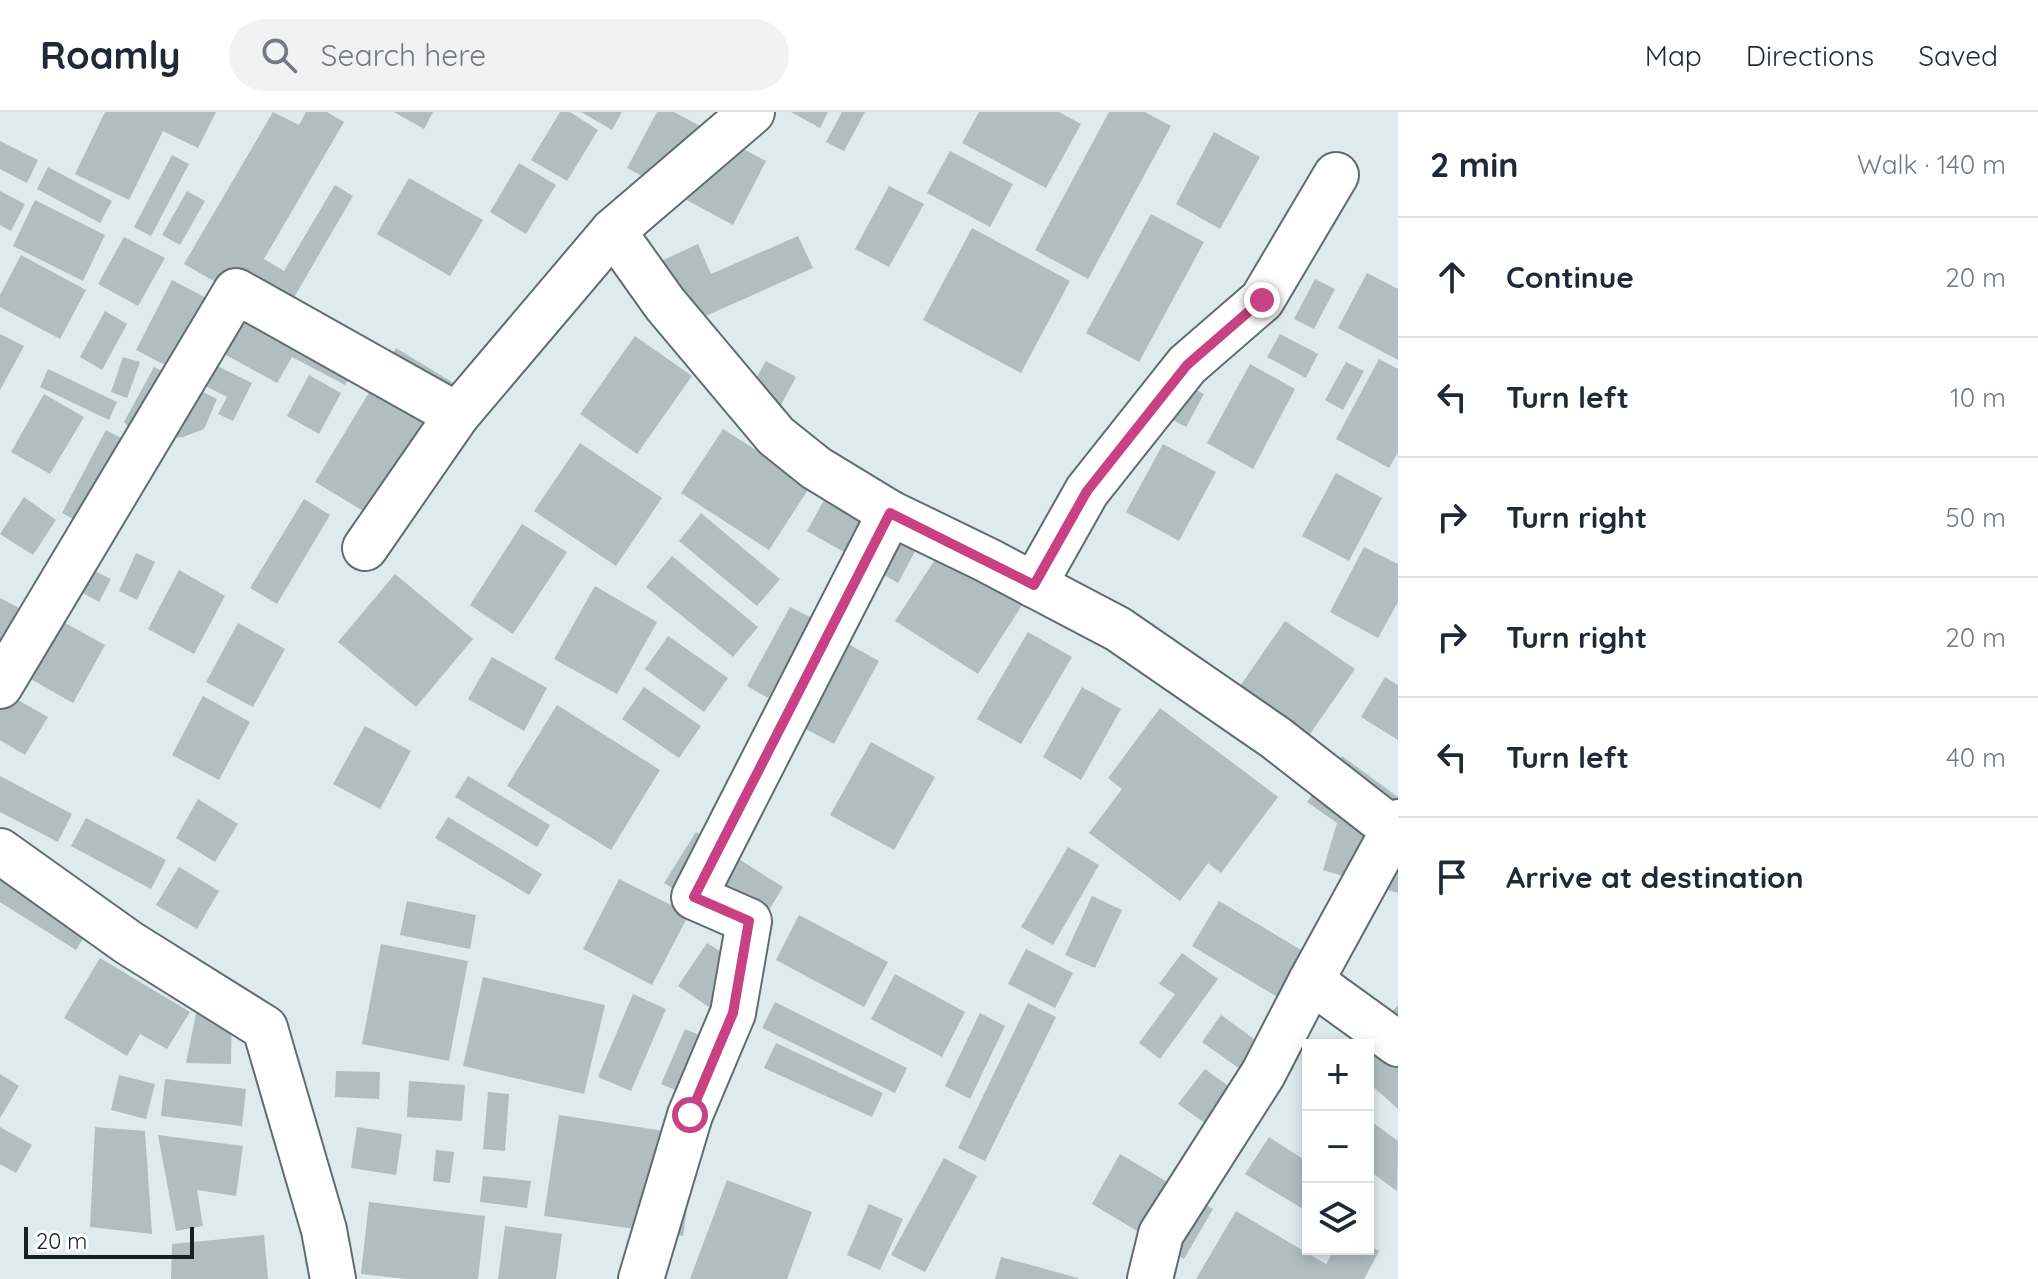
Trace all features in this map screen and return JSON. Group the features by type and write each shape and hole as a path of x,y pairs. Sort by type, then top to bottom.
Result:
{"street":[{"path":"365,548 457,415 613,231 752,112"},
{"path":"1034,585 1087,491 1178,376 1262,300 1336,175"},
{"path":"613,231 665,304 776,436 816,468 890,513 1118,629 1276,738 1396,826 1263,1074 1161,1234 1150,1279"},
{"path":"0,686 236,291 457,415"},
{"path":"641,1279 690,1115 733,1013 749,921 694,897 890,513"},
{"path":"0,851 129,943 265,1028 324,1230 333,1279"},
{"path":"1311,981 1398,1044"}],"building":[{"path":"105,112 216,112 198,148 163,131 129,200 75,174"},
{"path":"273,112 299,125 306,112 327,112 344,122 264,259 284,271 335,185 353,196 285,313 363,355 345,385 292,357 277,383 217,350 245,299 184,264"},
{"path":"394,112 433,112 424,129"},
{"path":"560,112 570,112 598,130 567,181 531,160"},
{"path":"581,112 622,112 612,130"},
{"path":"657,112 674,112 766,161 733,225 627,168"},
{"path":"791,112 828,112 820,128"},
{"path":"842,112 865,112 844,151 826,142"},
{"path":"979,112 1059,112 1081,124 1046,188 962,143"},
{"path":"1109,112 1145,112 1171,126 1088,279 1035,250"},
{"path":"1214,132 1260,157 1220,229 1176,204"},
{"path":"0,141 38,160 27,183 0,169"},
{"path":"950,151 1013,184 990,227 927,193"},
{"path":"172,155 189,164 151,236 134,227"},
{"path":"519,163 556,185 526,234 490,212"},
{"path":"48,167 112,201 100,223 37,189"},
{"path":"409,178 483,220 450,276 377,234"},
{"path":"889,186 924,204 889,267 855,249"},
{"path":"0,191 25,204 11,231 0,225"},
{"path":"187,191 205,201 180,245 162,235"},
{"path":"35,200 105,235 83,281 13,246"},
{"path":"1151,214 1204,242 1139,362 1086,333"},
{"path":"972,228 1070,281 1021,373 923,320"},
{"path":"798,236 813,268 672,331 644,269 698,244 711,274"},
{"path":"124,237 165,258 138,306 98,284"},
{"path":"21,255 86,290 60,339 0,307 0,295"},
{"path":"1367,273 1398,289 1398,360 1338,328"},
{"path":"1315,279 1335,289 1314,329 1294,319"},
{"path":"172,280 231,311 205,360 252,383 233,421 218,414 227,397 136,350"},
{"path":"105,311 127,324 102,370 80,357"},
{"path":"0,334 24,346 0,390"},
{"path":"1280,334 1318,354 1306,378 1267,357"},
{"path":"635,336 692,376 637,454 580,414"},
{"path":"396,348 470,393 390,527 315,482"},
{"path":"123,357 140,362 127,398 111,392"},
{"path":"1379,359 1398,369 1398,452 1389,468 1336,439"},
{"path":"766,361 796,377 769,427 738,410"},
{"path":"1346,362 1364,371 1343,410 1325,400"},
{"path":"1250,364 1295,389 1253,469 1207,443"},
{"path":"154,367 217,399 204,429 183,437 143,442 124,422"},
{"path":"48,369 117,402 109,420 40,387"},
{"path":"1161,371 1204,394 1186,427 1144,405"},
{"path":"309,375 341,393 319,434 287,416"},
{"path":"44,394 84,417 50,474 11,452"},
{"path":"723,429 811,485 769,550 681,493"},
{"path":"106,430 145,451 101,534 62,513"},
{"path":"580,443 662,498 616,566 534,511"},
{"path":"1163,444 1216,472 1179,541 1126,512"},
{"path":"1336,473 1382,498 1349,561 1302,536"},
{"path":"835,480 926,531 898,583 807,531"},
{"path":"24,497 56,520 33,555 0,534"},
{"path":"304,499 330,515 277,604 250,588"},
{"path":"701,513 780,579 757,606 679,541"},
{"path":"522,524 567,552 513,634 470,605"},
{"path":"1364,547 1398,564 1398,602 1378,638 1330,612"},
{"path":"942,549 1024,602 978,674 895,621"},
{"path":"136,553 155,562 137,600 119,591"},
{"path":"672,556 758,627 733,657 646,587"},
{"path":"79,563 111,579 99,602 69,585"},
{"path":"179,570 225,596 194,654 148,629"},
{"path":"395,574 473,639 416,707 338,642"},
{"path":"595,586 657,622 617,694 554,659"},
{"path":"0,598 27,612 0,663"},
{"path":"790,607 812,618 768,698 747,686"},
{"path":"58,619 105,645 73,703 27,677"},
{"path":"1285,621 1355,669 1286,769 1216,721"},
{"path":"238,623 285,649 253,707 206,682"},
{"path":"819,628 879,661 834,744 774,712"},
{"path":"1028,632 1072,657 1021,744 977,719"},
{"path":"668,636 728,678 704,712 645,669"},
{"path":"492,657 547,688 524,731 468,699"},
{"path":"1385,677 1398,685 1398,740 1361,717"},
{"path":"644,687 701,726 679,758 622,719"},
{"path":"1082,687 1121,709 1081,780 1043,757"},
{"path":"7,694 48,717 25,755 0,740 0,706"},
{"path":"203,696 250,722 219,780 172,755"},
{"path":"557,705 660,770 611,850 507,786"},
{"path":"1160,708 1278,797 1221,873 1208,863 1180,901 1089,833 1122,789 1108,778"},
{"path":"365,726 411,751 380,809 333,784"},
{"path":"871,742 935,777 894,850 830,815"},
{"path":"1342,756 1398,797 1398,893 1323,870 1337,823 1307,802"},
{"path":"0,776 72,814 58,842 0,812"},
{"path":"468,776 550,825 537,847 455,797"},
{"path":"198,799 238,824 215,862 176,838"},
{"path":"448,817 542,874 529,895 435,838"},
{"path":"86,818 166,860 151,889 71,846"},
{"path":"696,832 783,887 752,938 664,883"},
{"path":"0,837 105,903 76,950 0,902"},
{"path":"1068,847 1099,865 1053,945 1021,927"},
{"path":"179,867 219,891 197,929 156,905"},
{"path":"619,879 689,914 652,985 583,949"},
{"path":"1092,896 1122,910 1095,968 1065,955"},
{"path":"407,901 476,915 470,949 400,935"},
{"path":"1219,901 1318,960 1291,1005 1192,946"},
{"path":"799,915 888,962 864,1007 776,960"},
{"path":"707,943 745,967 716,1012 678,986"},
{"path":"381,944 468,961 449,1061 362,1044"},
{"path":"1026,949 1073,973 1055,1008 1008,984"},
{"path":"1182,953 1218,979 1160,1059 1139,1043 1175,994 1159,984"},
{"path":"100,958 190,1012 167,1049 140,1034 127,1056 64,1018"},
{"path":"895,974 965,1012 942,1057 871,1019"},
{"path":"483,977 605,1005 584,1094 463,1066"},
{"path":"633,994 666,1009 631,1091 598,1077"},
{"path":"775,1002 907,1068 895,1093 762,1028"},
{"path":"1028,1003 1056,1017 985,1161 958,1148"},
{"path":"1398,1005 1398,1109 1374,1087 1374,1039 1367,1039"},
{"path":"232,1006 231,1064 186,1063 196,1014"},
{"path":"980,1013 1005,1026 970,1099 945,1086"},
{"path":"1221,1015 1294,1068 1275,1094 1202,1042"},
{"path":"685,1029 741,1053 718,1108 661,1084"},
{"path":"776,1043 883,1093 872,1117 764,1068"},
{"path":"1205,1069 1264,1112 1239,1147 1178,1104"},
{"path":"336,1071 380,1072 379,1099 335,1097"},
{"path":"0,1074 19,1086 0,1118"},
{"path":"119,1075 155,1084 146,1119 111,1110"},
{"path":"165,1079 246,1089 242,1126 161,1116"},
{"path":"409,1081 465,1085 462,1121 407,1117"},
{"path":"488,1092 509,1094 505,1151 483,1149"},
{"path":"559,1115 697,1136 683,1236 544,1216"},
{"path":"1374,1123 1398,1141 1397,1191 1374,1174"},
{"path":"0,1127 32,1145 16,1173 0,1164"},
{"path":"95,1127 145,1131 152,1234 90,1227"},
{"path":"357,1127 402,1134 396,1175 351,1168"},
{"path":"158,1135 243,1146 236,1196 197,1190 203,1226 176,1231"},
{"path":"1269,1137 1302,1158 1302,1208 1245,1174"},
{"path":"436,1150 454,1152 450,1183 433,1181"},
{"path":"1120,1154 1213,1209 1184,1259 1092,1204"},
{"path":"944,1158 977,1176 925,1272 891,1255"},
{"path":"483,1176 531,1181 527,1208 480,1202"},
{"path":"727,1180 812,1212 787,1279 690,1279"},
{"path":"369,1202 485,1216 478,1279 407,1279 361,1274"},
{"path":"869,1204 903,1219 880,1270 847,1255"},
{"path":"1236,1211 1302,1250 1302,1255 1311,1255 1326,1264 1331,1255 1374,1255 1374,1248 1379,1251 1364,1279 1196,1279"},
{"path":"505,1226 562,1234 556,1279 498,1279"},
{"path":"264,1235 268,1279 171,1279 172,1244"},
{"path":"1001,1257 1078,1278 1078,1279 995,1279"}],"route":[{"path":"690,1115 733,1013 749,921 694,897 890,513 1034,585 1087,491 1187,365 1262,300"}]}
